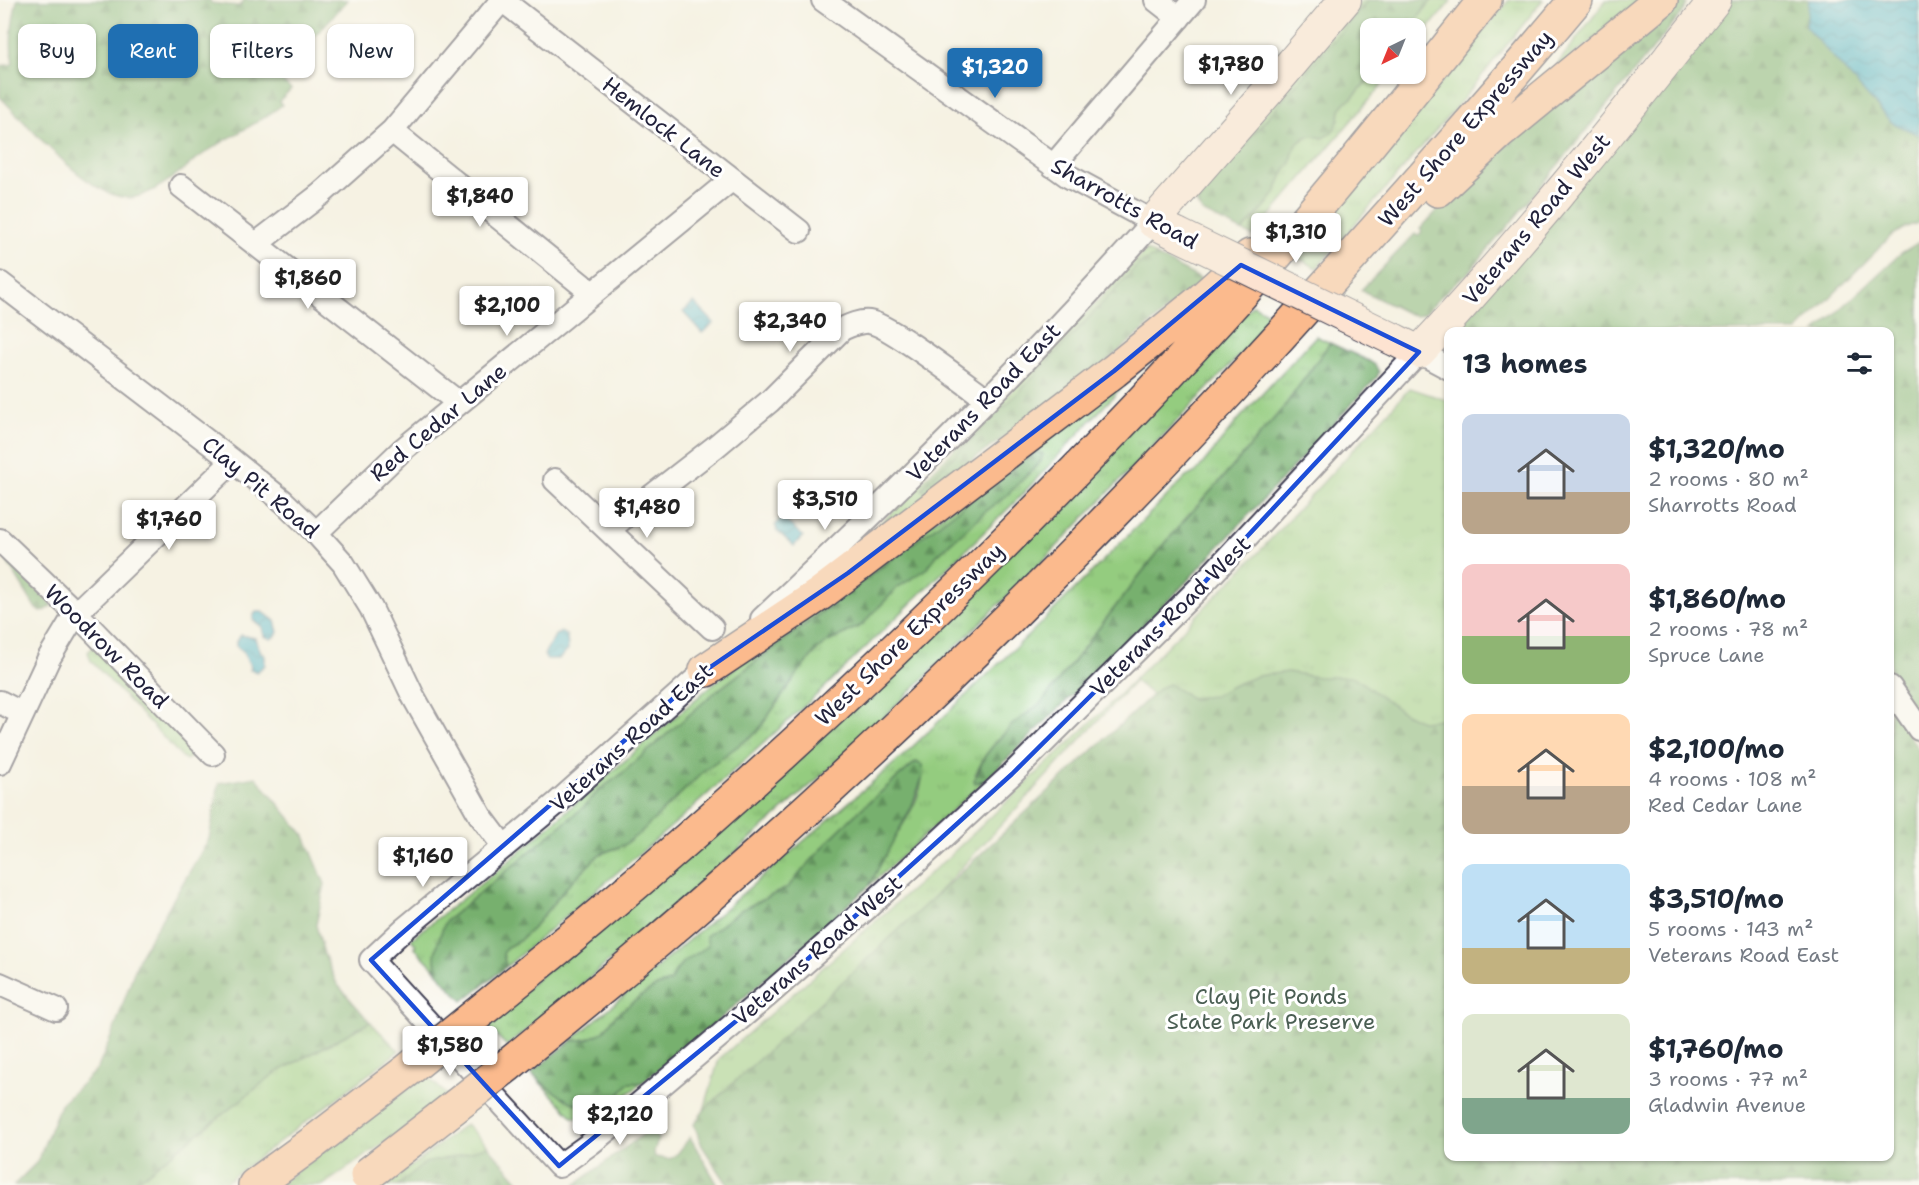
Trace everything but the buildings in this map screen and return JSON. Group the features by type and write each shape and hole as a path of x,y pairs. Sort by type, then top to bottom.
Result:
{"highway":[{"name":"West Shore Expressway","path":"255,1185 424,1057 671,854 830,711 920,626 1061,486 1182,359 1286,244 1485,0"},
{"name":"West Shore Expressway","path":"360,1180 507,1066 619,974 749,861 935,691 1078,551 1173,453 1400,204 1576,0"},
{"path":"1173,453 1272,366 1383,246 1453,175 1499,133 1661,0"},
{"path":"706,670 848,573 1163,332 1254,253 1410,92"}],"street":[{"path":"256,244 321,194 392,132 502,0"},
{"name":"Hemlock Lane","path":"502,0 799,231"},
{"name":"Sharrotts Road","path":"823,0 1085,186 1165,228 1444,365"},
{"path":"1156,0 1179,18"},
{"path":"1053,165 1194,0"},
{"name":"Veterans Road East","path":"371,960 706,670 853,533 1063,320 1165,228 1269,90 1345,0"},
{"name":"Veterans Road West","path":"371,960 559,1166 626,1115 768,996 899,878 1012,774 1199,588 1406,346 1454,316 1552,201 1715,0"},
{"path":"392,132 592,293"},
{"name":"Red Cedar Lane","path":"316,532 402,450 731,180"},
{"path":"181,186 459,403"},
{"name":"Clay Pit Road","path":"0,283 233,461 283,501 316,532 343,563 371,608 419,706 480,815 504,847"},
{"path":"608,530 716,447 770,401 842,329 856,323 871,322 895,334 987,399"},
{"path":"0,764 49,658 76,613 233,461"},
{"path":"555,480 712,628"},
{"name":"Woodrow Road","path":"0,540 76,613 213,754"},
{"path":"1894,693 1919,729"},
{"path":"0,702 23,714"},
{"path":"0,984 56,1009"}],"highlighted area":[{"path":"1241,265 1419,352 1199,588 1012,774 768,995 559,1166 371,960 384,947 706,670 848,573 1114,371"}],"green space":[{"path":"17,0 210,0 211,3 240,6 244,0 348,0 315,36 315,24 210,24 210,78 279,78 291,89 279,101 282,105 205,153 163,184 136,197 119,197 82,177 44,143 0,97 0,66 13,64 11,48"},
{"path":"1362,0 1368,0 1201,195 1199,208 1193,197"},
{"path":"1368,0 1432,0 1418,18 1360,18 1360,84 1365,84 1340,109 1339,119 1333,131 1323,138 1306,137 1298,143 1291,163 1284,172 1275,193 1242,231 1202,212 1198,203 1201,195"},
{"path":"1432,0 1452,0 1426,31 1426,18 1418,18"},
{"path":"1509,0 1543,0 1463,99 1317,268 1292,255 1379,157"},
{"path":"1606,0 1647,0 1556,68 1559,62"},
{"path":"1730,0 1809,0 1807,27 1891,122 1919,135 1919,223 1906,227 1891,236 1801,327 1460,327"},
{"path":"1683,1 1687,4 1682,13 1513,220 1467,274 1447,290 1425,313 1416,316 1407,313 1361,290 1415,234 1418,236 1422,231 1420,229 1467,179 1672,7"},
{"path":"1365,84 1382,84 1253,236 1242,231 1264,209 1275,193 1284,172 1291,163 1298,143 1306,137 1323,138 1339,120 1340,109"},
{"path":"1919,242 1919,716 1894,678 1894,327 1821,327 1901,253"},
{"path":"1146,250 1160,258 1139,264 1019,392 926,483 922,488 929,492 873,542 868,536 996,408"},
{"path":"1151,258 1160,258 1203,280 1087,378 928,492 922,490 926,483 1019,392 1139,264"},
{"path":"1253,305 1276,317 1044,560 860,741 664,916 507,1046 487,1026"},
{"path":"1316,336 1330,343 1284,407 1181,524 1042,702 996,742 975,775 980,783 987,779 869,886 910,813 920,790 922,766 916,762 835,834 787,888 741,910 700,954 685,961 676,970 670,982 657,986 616,1015 603,1032 588,1039 571,1041 905,754 1041,623 1186,477 1196,472 1239,419"},
{"path":"1330,343 1375,365 1379,372 1377,377 1176,593 987,779 975,783 985,756 996,742 1013,724 1042,702 1181,524 1284,407"},
{"path":"1135,373 1017,500 822,690 679,820 506,967 503,954 507,947 519,941 533,928 569,884 600,854 624,845 706,769 757,732 800,670 817,650 862,625 897,588 927,568 937,555 1006,496 1041,461 881,566 713,694 619,776 599,790 585,806 446,921 438,946 437,971 414,947 416,945 411,939 501,868 713,684"},
{"name":"Clay Pit Ponds State Park Preserve","path":"1410,388 1444,399 1444,1160 701,1120 719,1059 945,860 1108,706 1257,554","holes":["1135,681 1220,750 922,910"]},
{"path":"1033,453 1043,454 1041,461 1006,496 937,555 927,568 897,588 862,625 817,650 800,670 757,732 706,769 640,833 624,845 600,854 569,884 533,928 519,941 507,947 503,954 506,967 463,1001 446,984 438,972 435,960 437,946 446,921 585,806 599,790 619,776 713,694"},
{"path":"0,550 52,605 45,611 41,612 36,609"},
{"path":"94,646 196,751 193,757 186,760 181,756 91,661 88,652"},
{"name":"Clay Pit Ponds State Park Preserve","path":"1288,672 1318,677 1354,677 1401,711 1421,721 1444,718 1444,1161 1894,1161 1894,714 1919,750 1919,1185 728,1185 702,1146 694,1124 705,1109 1161,687 1169,684 1191,698 1214,696 1257,676"},
{"name":"Clay Pit Ponds State Park Preserve","path":"1894,714 1919,750 1919,1185 1469,1161 1894,1161"},
{"path":"916,762 922,765 923,776 912,806 869,886 720,1019 647,1079 641,1083 629,1083 610,1104 600,1108 590,1108 557,1094 531,1073 571,1041 588,1039 603,1032 616,1015 641,996 657,986 670,982 682,964 708,945 706,936 741,910 787,888 835,834"},
{"path":"256,777 305,836 325,884 316,925 324,954 337,984 370,1022 274,1074 132,1185 14,1185 37,1162 60,1105 98,1068 139,957 209,839 219,783"},
{"path":"370,1022 399,1051 222,1185 132,1185 274,1074"},
{"path":"531,1073 557,1094 589,1108 600,1108 610,1104 629,1083 641,1083 647,1079 588,1125 584,1120 573,1117"},
{"path":"427,1076 447,1095 398,1133 323,1185 279,1185 362,1121"},
{"path":"466,1124 488,1146 461,1155 398,1185 387,1185"},
{"path":"652,1131 658,1139 654,1152 655,1157 669,1159 678,1153 690,1137 718,1185 575,1185 645,1133"},
{"path":"488,1146 522,1185 398,1185 425,1163"}],"water":[{"path":"1809,0 1919,0 1919,135 1891,122 1806,27"},
{"path":"694,302 714,323 702,333 683,312"},
{"path":"780,519 785,520 803,536 794,546 776,530 775,526"},
{"path":"256,612 263,612 275,621 278,632 275,637 271,639 264,636 262,627 253,620"},
{"path":"561,632 567,636 568,650 559,659 546,659 544,655 552,640"},
{"path":"241,635 255,638 265,656 265,665 257,672 250,670 251,667 242,651 236,646 236,641"}]}
